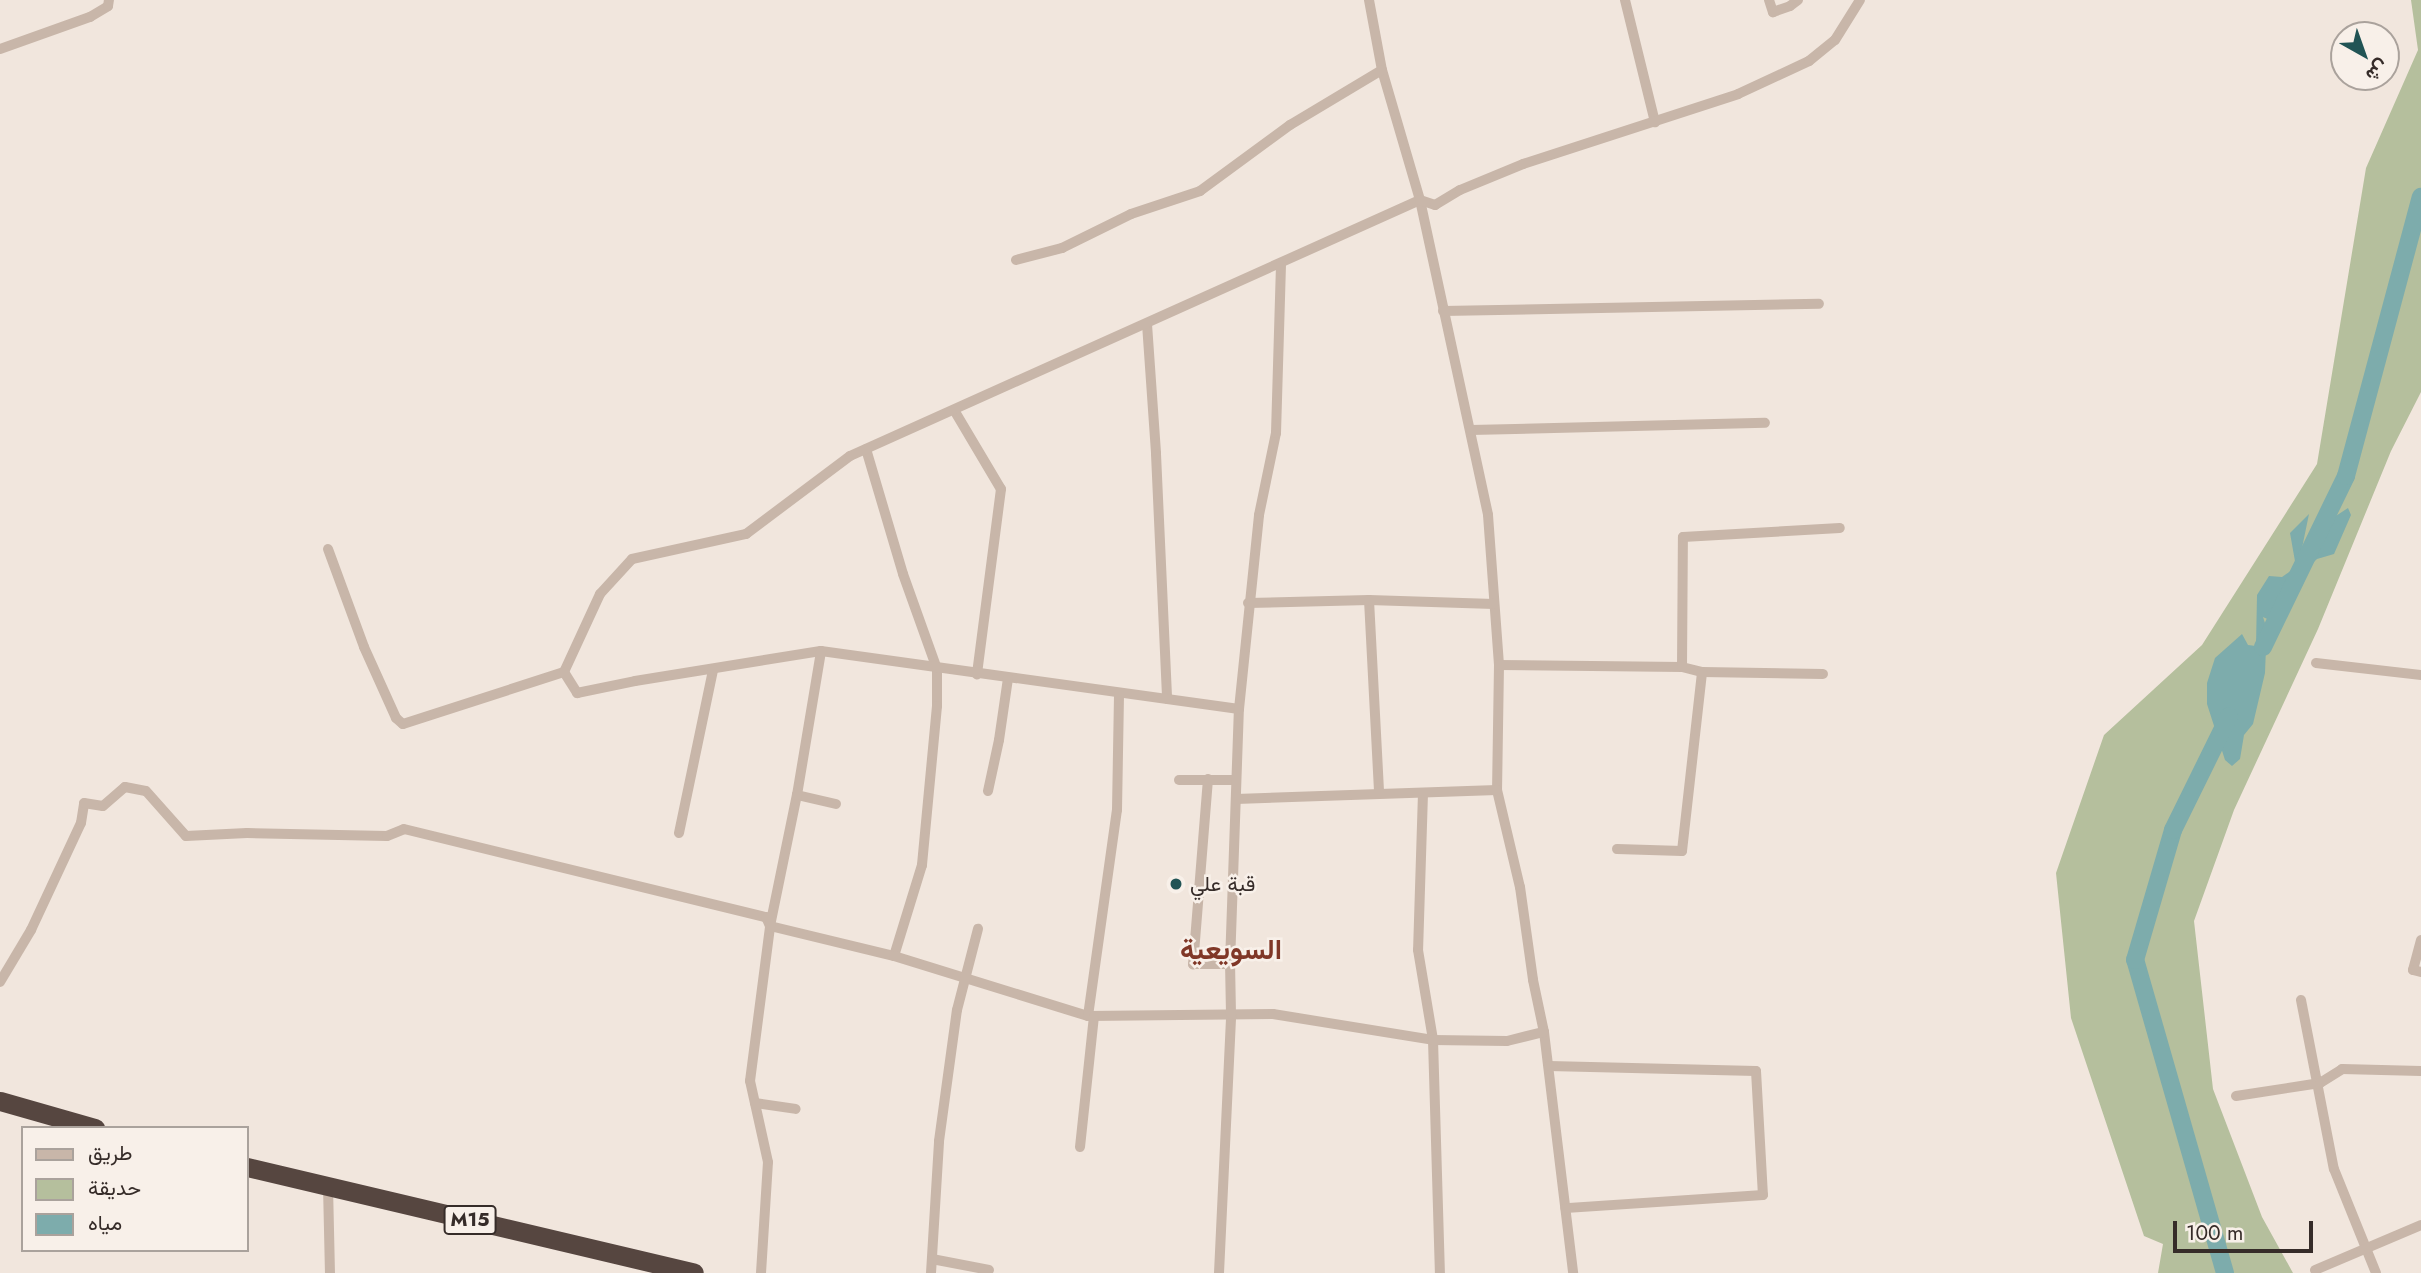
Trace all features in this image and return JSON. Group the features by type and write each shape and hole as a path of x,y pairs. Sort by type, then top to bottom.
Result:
{"highway":[{"path":"0,1101 87,1126"},
{"name":"M15","path":"248,1167 694,1273"}],"street":[{"path":"0,49 90,17 108,6 108,0"},
{"path":"1369,0 1382,70 1420,200 1488,514 1499,665 1497,790 1520,887 1532,980 1544,1032 1573,1273"},
{"path":"1625,0 1655,122"},
{"path":"1769,0 1773,12 1798,0"},
{"path":"328,549 364,647 396,718 403,724 564,673 600,594 632,559 746,534 850,456 1420,200 1435,205 1460,190 1523,164 1738,94 1810,61 1835,40 1860,0"},
{"path":"1016,260 1062,248 1131,214 1200,191 1290,125 1382,70"},
{"path":"1219,1273 1231,1014 1230,964 1239,709 1259,515 1276,433 1281,263"},
{"path":"1443,311 1819,304"},
{"path":"1147,324 1167,699"},
{"path":"954,410 1001,489 977,674"},
{"path":"1471,430 1765,423"},
{"path":"866,449 903,574 937,669 937,706 922,865 894,956"},
{"path":"1682,667 1683,537 1840,528"},
{"path":"1248,603 1368,600 1494,604"},
{"path":"1368,600 1379,794"},
{"path":"564,673 577,694 635,681 821,651 1239,709"},
{"path":"761,1273 768,1162 750,1081 770,926 797,795 821,651"},
{"path":"2316,663 2421,675"},
{"path":"1499,665 1682,667 1702,672 1823,674"},
{"path":"679,833 713,670"},
{"path":"1616,849 1682,851 1702,672"},
{"path":"988,791 1008,678"},
{"path":"1080,1147 1091,1016 1117,810 1119,693"},
{"path":"1208,779 1193,964 1230,964"},
{"path":"1179,780 1236,780"},
{"path":"0,982 31,930 81,823 84,803 103,806 125,787 146,791 186,836 247,833 387,836 404,829 766,917 770,926"},
{"path":"1236,799 1497,790"},
{"path":"1423,793 1418,950 1433,1040 1440,1273"},
{"path":"797,795 836,804"},
{"path":"770,926 894,956 1091,1016 1273,1014 1433,1040 1507,1041 1544,1032"},
{"path":"931,1273 939,1141 957,1010 978,929"},
{"path":"2421,940 2413,970 2421,972"},
{"path":"2301,1000 2334,1169 2376,1273"},
{"path":"1549,1066 1756,1071 1763,1195 1565,1208"},
{"path":"2236,1096 2319,1083 2342,1069 2421,1071"},
{"path":"755,1103 796,1109"},
{"path":"328,1186 330,1273"},
{"path":"2315,1270 2421,1225"},
{"path":"932,1259 989,1270"}],"green space":[{"path":"2411,0 2421,0 2421,392 2391,451 2318,629 2234,810 2194,921 2213,1089 2262,1217 2293,1273 2158,1273 2163,1244 2144,1236 2071,1018 2056,873 2104,735 2202,645 2317,464 2366,168 2418,50"}],"water":[{"path":"2348,508 2351,515 2334,554 2317,559 2287,587 2284,613 2276,623 2263,617 2266,626 2273,628 2266,648 2265,673 2253,724 2244,735 2240,759 2232,766 2225,760 2207,704 2207,683 2215,658 2242,634 2248,645 2256,646 2257,595 2269,576 2282,577 2296,567 2290,533 2309,514 2302,548 2309,548 2318,538 2319,527"}],"waterway":[{"path":"2263,647 2346,476 2421,197"},
{"path":"2225,1273 2135,960 2173,830 2229,716"}],"place":[{"name":"قبة علي","path":"1176,884"}],"district":[{"name":"السويعية","path":"1231,950"}]}
